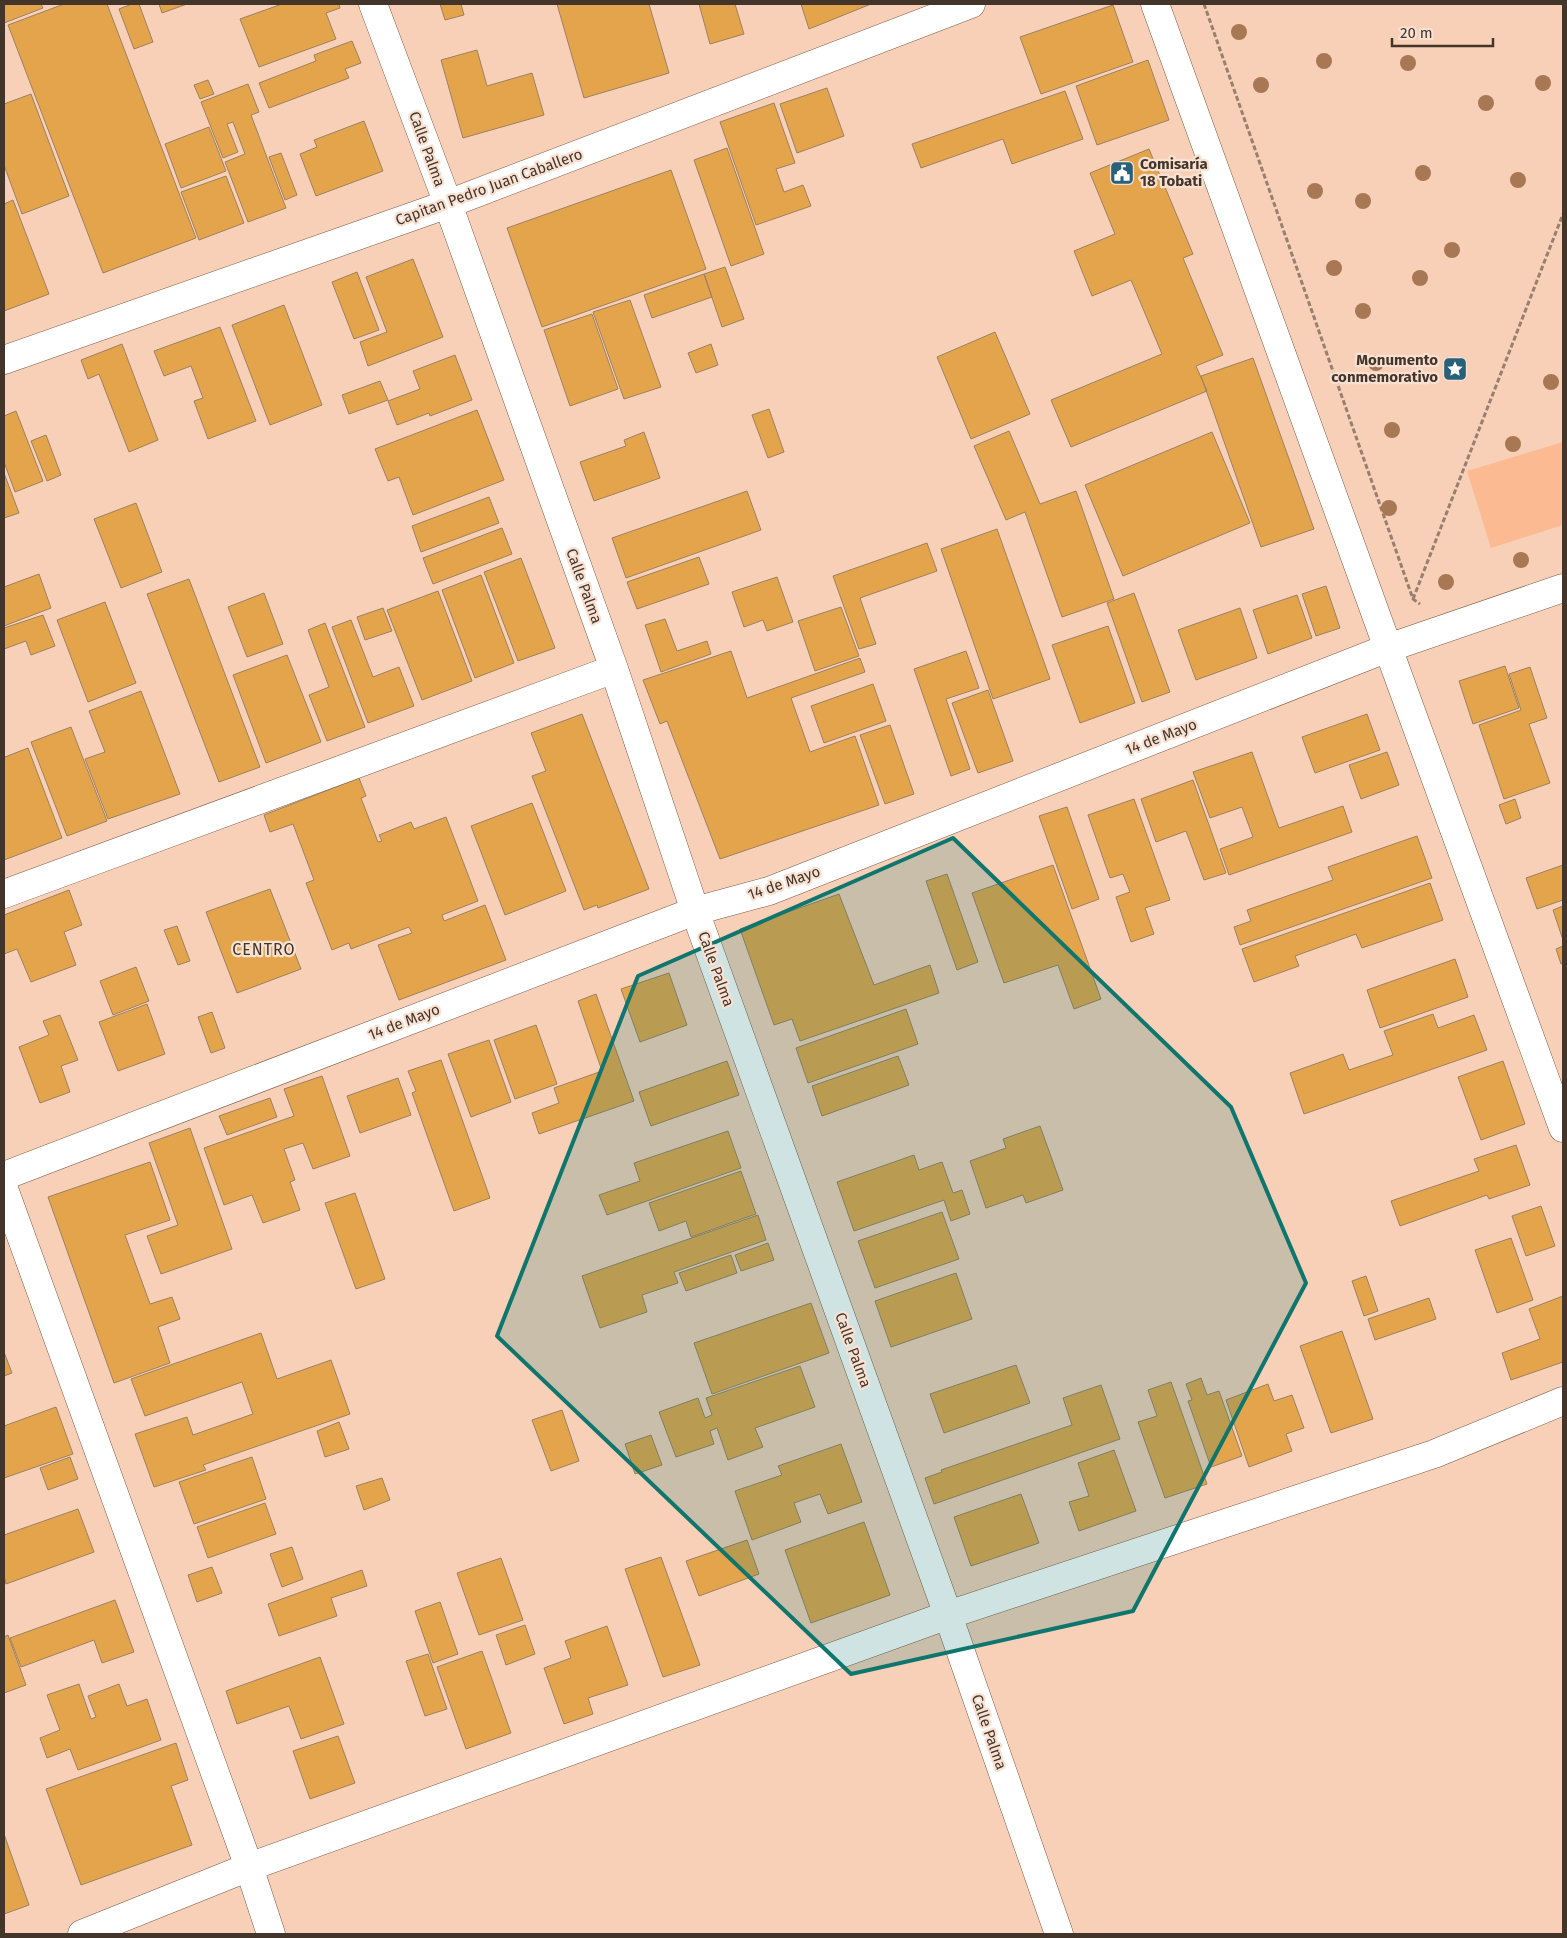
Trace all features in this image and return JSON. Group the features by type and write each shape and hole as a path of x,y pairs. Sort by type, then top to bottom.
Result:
{"street":[{"name":"Calle Palma","path":"373,4 448,204 614,669 695,910 948,1614 1060,1934"},
{"name":"Capitan Pedro Juan Caballero","path":"4,360 448,204 971,4"},
{"path":"1155,4 1563,1128"},
{"name":"14 de Mayo","path":"4,1176 695,910 769,891 1388,648 1563,588"},
{"path":"4,894 614,669"},
{"path":"4,1189 271,1934"},
{"path":"82,1934 248,1867 948,1614 1434,1454 1563,1401"}],"path":[{"path":"1204,4 1413,599 1422,605"},
{"path":"1413,599 1563,214"}],"highlighted area":[{"path":"953,838 1231,1107 1306,1283 1133,1611 851,1674 497,1336 638,976"}],"shaded area":[{"path":"1563,442 1563,525 1491,548 1467,471"}],"building":[{"path":"4,4 41,4 43,8 4,23"},
{"path":"64,4 107,4 196,238 103,273 8,25"},
{"path":"132,4 139,4 153,42 134,49 119,9"},
{"path":"159,4 187,4 162,13"},
{"path":"282,4 339,4 340,8 326,13 336,39 259,67 240,19"},
{"path":"440,4 461,4 464,15 445,20"},
{"path":"557,4 649,4 669,73 584,98"},
{"path":"699,4 735,4 744,34 710,44"},
{"path":"801,4 871,4 809,29"},
{"path":"1113,5 1133,62 1041,94 1020,37"},
{"path":"352,41 361,63 345,69 349,78 269,108 259,83 316,61 314,55"},
{"path":"477,50 487,86 532,73 544,115 463,138 441,60"},
{"path":"1148,60 1169,120 1097,145 1076,86"},
{"path":"208,80 214,94 200,99 194,85"},
{"path":"248,84 259,112 251,115 286,208 248,222 225,162 245,154 233,122 227,124 238,152 223,158 201,102"},
{"path":"827,88 844,136 797,153 780,104"},
{"path":"1065,91 1083,139 1012,164 1003,139 921,168 912,144"},
{"path":"31,94 69,196 22,214 4,165 4,104"},
{"path":"774,103 795,163 776,169 784,192 803,185 811,206 756,225 720,122"},
{"path":"364,121 383,171 316,196 300,154 317,147 314,140"},
{"path":"209,127 226,171 181,188 165,144"},
{"path":"727,148 764,254 731,266 694,160"},
{"path":"1149,149 1193,254 1183,258 1223,355 1196,366 1207,391 1071,447 1051,400 1162,354 1131,280 1092,296 1074,251 1115,234 1090,173"},
{"path":"281,153 297,195 285,200 269,157"},
{"path":"671,170 706,269 542,327 507,228"},
{"path":"226,176 244,223 199,240 181,192"},
{"path":"13,200 49,294 4,311 4,204"},
{"path":"413,259 443,337 368,366 360,342 387,332 366,277"},
{"path":"725,267 744,319 722,327 704,274"},
{"path":"357,272 379,330 354,339 332,282"},
{"path":"704,274 712,297 652,318 644,295"},
{"path":"630,300 661,387 624,399 593,312"},
{"path":"284,305 322,405 270,425 232,325"},
{"path":"592,314 618,389 570,406 544,330"},
{"path":"220,327 256,421 208,439 194,401 203,398 191,366 164,376 154,351"},
{"path":"995,332 1030,414 971,439 937,357"},
{"path":"122,344 158,440 129,452 99,374 88,379 81,360"},
{"path":"711,344 718,365 696,373 688,353"},
{"path":"455,355 472,400 430,416 429,413 397,425 388,401 420,389 413,371"},
{"path":"1253,358 1314,529 1261,547 1201,376"},
{"path":"380,381 388,400 349,414 342,395"},
{"path":"769,409 784,452 768,458 752,415"},
{"path":"477,410 504,480 413,515 399,477 388,481 375,449"},
{"path":"16,411 43,481 15,492 4,462 4,416"},
{"path":"1009,431 1040,504 1076,491 1114,599 1062,617 1025,512 1006,520 974,446"},
{"path":"644,432 660,478 594,501 580,462 626,446 624,440"},
{"path":"1212,432 1250,523 1123,576 1085,485"},
{"path":"46,435 61,475 47,481 31,441"},
{"path":"4,473 19,513 4,518"},
{"path":"747,491 761,530 626,578 612,538"},
{"path":"489,497 499,523 421,552 412,526"},
{"path":"136,503 162,572 121,588 94,519"},
{"path":"502,528 512,554 433,584 423,558"},
{"path":"997,529 1050,679 993,699 941,549"},
{"path":"927,543 937,571 860,598 876,644 859,649 833,576"},
{"path":"699,557 709,584 637,609 627,582"},
{"path":"521,558 555,648 518,661 484,572"},
{"path":"39,574 51,608 4,626 4,587"},
{"path":"481,575 514,663 475,678 442,590"},
{"path":"777,577 793,622 767,631 763,620 744,627 732,592"},
{"path":"189,579 260,767 219,782 147,594"},
{"path":"1326,586 1340,628 1316,636 1302,594"},
{"path":"438,591 472,681 422,700 387,610"},
{"path":"264,593 283,644 247,657 228,607"},
{"path":"1134,593 1170,692 1142,702 1107,603"},
{"path":"1297,595 1312,638 1268,654 1253,610"},
{"path":"105,602 136,683 88,702 57,620"},
{"path":"841,607 859,656 815,671 798,621"},
{"path":"383,608 392,631 365,640 357,617"},
{"path":"1240,608 1257,658 1196,680 1178,630"},
{"path":"43,615 55,646 31,655 26,641 4,649 4,628"},
{"path":"665,619 677,651 707,641 711,654 661,672 645,625"},
{"path":"351,620 373,677 399,667 414,706 368,723 332,627"},
{"path":"325,623 365,727 327,741 309,695 329,687 308,630"},
{"path":"1108,626 1135,703 1080,723 1052,645"},
{"path":"731,651 747,698 860,658 865,672 791,698 810,752 855,736 879,805 720,859 667,721 660,724 643,680"},
{"path":"966,651 979,688 946,699 970,769 951,776 914,669"},
{"path":"287,655 321,742 266,763 233,675"},
{"path":"1505,666 1519,708 1473,724 1459,681"},
{"path":"1530,667 1547,718 1529,724 1550,783 1504,799 1479,725 1521,710 1509,674"},
{"path":"873,684 886,721 824,743 811,706"},
{"path":"988,690 1013,761 978,773 952,703"},
{"path":"141,691 180,794 108,819 85,759 105,752 89,711"},
{"path":"582,714 649,889 598,908 597,905 584,910 532,776 546,771 531,733"},
{"path":"1367,714 1380,750 1315,773 1302,737"},
{"path":"890,725 914,794 885,804 860,735"},
{"path":"71,727 107,821 67,836 31,742"},
{"path":"28,748 62,838 4,860 4,754 5,757"},
{"path":"1252,752 1279,828 1343,806 1352,832 1229,875 1220,849 1253,837 1242,807 1210,818 1193,772"},
{"path":"1387,752 1399,785 1361,799 1349,765"},
{"path":"359,778 366,796 361,798 378,842 382,841 379,835 411,822 414,829 446,817 478,901 442,915 444,921 485,905 506,960 399,1000 378,945 412,933 409,927 351,949 349,943 332,950 306,883 314,880 293,824 270,832 264,815"},
{"path":"1193,780 1226,873 1204,880 1186,831 1156,842 1141,799"},
{"path":"1134,799 1170,900 1145,908 1154,934 1131,942 1116,897 1130,892 1123,874 1110,878 1088,815"},
{"path":"1515,799 1521,818 1506,824 1499,805"},
{"path":"532,803 566,891 505,915 471,826"},
{"path":"1067,807 1099,899 1072,909 1039,816"},
{"path":"1417,836 1432,878 1240,945 1234,927 1251,921 1247,910 1333,880 1328,867"},
{"path":"1053,865 1101,999 1074,1009 1058,965 1004,983 972,893"},
{"path":"1563,865 1563,900 1537,909 1526,878"},
{"path":"947,874 978,962 957,970 926,881"},
{"path":"1430,883 1443,920 1362,948 1356,934 1295,956 1299,966 1254,982 1242,949"},
{"path":"270,889 301,969 237,993 206,912"},
{"path":"69,890 82,925 64,932 76,965 31,982 17,949 4,954 4,915"},
{"path":"839,894 874,985 930,965 939,993 800,1041 792,1019 774,1025 740,929"},
{"path":"1563,906 1563,940 1553,910"},
{"path":"177,926 190,961 178,965 164,930"},
{"path":"1563,946 1563,963 1561,964 1556,949"},
{"path":"1455,959 1468,997 1380,1028 1367,990"},
{"path":"136,967 149,1001 113,1015 100,981"},
{"path":"669,973 687,1025 640,1042 621,989"},
{"path":"596,994 634,1101 539,1134 532,1113 559,1103 554,1088 602,1071 578,1001"},
{"path":"147,1004 165,1054 118,1071 99,1022"},
{"path":"906,1009 918,1044 808,1083 796,1048"},
{"path":"212,1012 225,1048 211,1053 198,1017"},
{"path":"1433,1014 1438,1028 1474,1015 1487,1050 1304,1114 1290,1073 1343,1054 1349,1070 1393,1055 1384,1031"},
{"path":"60,1015 78,1060 61,1066 70,1092 40,1103 19,1047 49,1035 43,1021"},
{"path":"536,1025 557,1084 515,1099 494,1040"},
{"path":"489,1040 511,1102 471,1117 448,1054"},
{"path":"898,1056 909,1085 822,1116 812,1086"},
{"path":"441,1060 490,1198 454,1211 412,1093 416,1091 408,1071"},
{"path":"727,1061 739,1095 651,1126 639,1092"},
{"path":"1503,1061 1525,1124 1481,1140 1458,1077"},
{"path":"322,1076 350,1156 313,1169 303,1143 284,1149 295,1180 290,1182 300,1210 263,1223 252,1195 224,1205 204,1148 294,1116 284,1089"},
{"path":"398,1078 411,1115 360,1133 347,1096"},
{"path":"270,1098 277,1117 227,1135 219,1116"},
{"path":"1040,1126 1063,1190 1026,1203 1023,1195 986,1208 970,1161 1006,1148 1003,1139"},
{"path":"190,1128 232,1249 161,1274 147,1236 178,1225 149,1143"},
{"path":"728,1131 741,1168 607,1215 599,1195 640,1181 634,1163"},
{"path":"1516,1145 1530,1185 1489,1199 1487,1195 1400,1226 1391,1201 1479,1171 1474,1159"},
{"path":"914,1155 919,1170 942,1162 953,1193 962,1190 970,1214 951,1221 944,1200 854,1231 837,1182"},
{"path":"150,1162 170,1220 125,1235 150,1304 172,1297 180,1319 158,1327 170,1363 114,1383 48,1197"},
{"path":"741,1171 756,1214 691,1237 686,1221 659,1231 649,1203"},
{"path":"355,1193 385,1279 356,1289 325,1203"},
{"path":"1541,1206 1555,1246 1526,1256 1512,1216"},
{"path":"942,1212 959,1259 875,1288 858,1241"},
{"path":"758,1215 766,1240 674,1272 678,1283 642,1295 647,1312 600,1328 582,1276"},
{"path":"1511,1238 1533,1300 1497,1313 1475,1250"},
{"path":"768,1243 774,1260 741,1271 735,1255"},
{"path":"731,1255 737,1273 686,1291 679,1273"},
{"path":"956,1273 972,1319 891,1347 875,1301"},
{"path":"1366,1276 1378,1311 1364,1316 1352,1281"},
{"path":"1563,1296 1563,1362 1511,1380 1502,1353 1540,1339 1529,1309"},
{"path":"1429,1298 1436,1319 1375,1340 1368,1319"},
{"path":"811,1303 829,1353 712,1394 694,1343"},
{"path":"1342,1331 1373,1419 1331,1433 1300,1346"},
{"path":"261,1333 277,1379 331,1360 350,1414 203,1465 206,1470 154,1487 135,1434 187,1417 193,1435 253,1414 242,1382 145,1416 131,1379"},
{"path":"4,1352 12,1373 4,1376"},
{"path":"1016,1365 1030,1403 944,1433 930,1394"},
{"path":"800,1366 815,1407 755,1428 763,1447 728,1460 717,1428 710,1431 714,1444 676,1457 659,1412 698,1398 705,1418 712,1415 706,1398"},
{"path":"1201,1378 1207,1395 1219,1391 1242,1456 1211,1467 1188,1401 1192,1400 1186,1384"},
{"path":"1171,1382 1207,1484 1165,1498 1138,1422 1157,1416 1148,1390"},
{"path":"1268,1384 1274,1401 1292,1395 1304,1428 1286,1434 1292,1451 1249,1467 1226,1400"},
{"path":"1101,1385 1120,1439 934,1504 925,1478 942,1472 941,1470 1072,1425 1063,1398"},
{"path":"56,1407 73,1454 4,1478 4,1426"},
{"path":"562,1410 579,1461 551,1471 532,1420"},
{"path":"339,1422 349,1449 325,1457 317,1431"},
{"path":"651,1435 662,1465 635,1474 625,1444"},
{"path":"841,1444 862,1502 828,1514 820,1494 794,1503 801,1522 752,1540 735,1491 782,1475 778,1466"},
{"path":"1114,1450 1136,1511 1079,1531 1069,1502 1089,1496 1078,1463"},
{"path":"70,1457 78,1479 48,1490 40,1468"},
{"path":"252,1457 266,1499 194,1524 179,1482"},
{"path":"382,1478 390,1500 364,1510 356,1486"},
{"path":"1021,1494 1039,1543 971,1566 954,1517"},
{"path":"265,1503 276,1534 208,1558 197,1527"},
{"path":"78,1509 94,1552 6,1584 4,1576 4,1535"},
{"path":"864,1522 890,1595 811,1623 785,1550"},
{"path":"747,1540 759,1574 699,1596 686,1561"},
{"path":"292,1547 303,1579 282,1587 270,1554"},
{"path":"661,1557 700,1665 663,1677 625,1569"},
{"path":"501,1558 523,1620 479,1635 457,1573"},
{"path":"212,1567 222,1593 197,1602 188,1575"},
{"path":"362,1570 367,1586 331,1598 337,1616 279,1636 268,1604"},
{"path":"115,1600 134,1652 102,1663 94,1640 21,1667 10,1638"},
{"path":"440,1602 458,1654 433,1663 415,1611"},
{"path":"525,1625 535,1654 506,1665 496,1635"},
{"path":"607,1626 628,1685 588,1698 593,1714 564,1724 544,1668 571,1658 565,1641"},
{"path":"8,1635 26,1685 4,1693 4,1637"},
{"path":"482,1651 511,1733 466,1749 437,1667"},
{"path":"428,1654 447,1709 425,1716 406,1661"},
{"path":"320,1657 344,1724 301,1739 289,1706 237,1724 226,1691"},
{"path":"79,1684 91,1719 96,1717 88,1696 119,1684 127,1706 147,1699 161,1740 78,1770 70,1749 47,1758 40,1738 60,1730 47,1695"},
{"path":"338,1736 355,1783 310,1799 293,1751"},
{"path":"176,1743 188,1780 171,1786 192,1845 81,1885 46,1789"},
{"path":"4,1834 29,1905 4,1914"}],"place":[{"name":"Comisaría 18 Tobati","path":"1122,173"},
{"name":"Monumento conmemorativo","path":"1455,369"}],"district":[{"name":"CENTRO","path":"264,949"}]}
